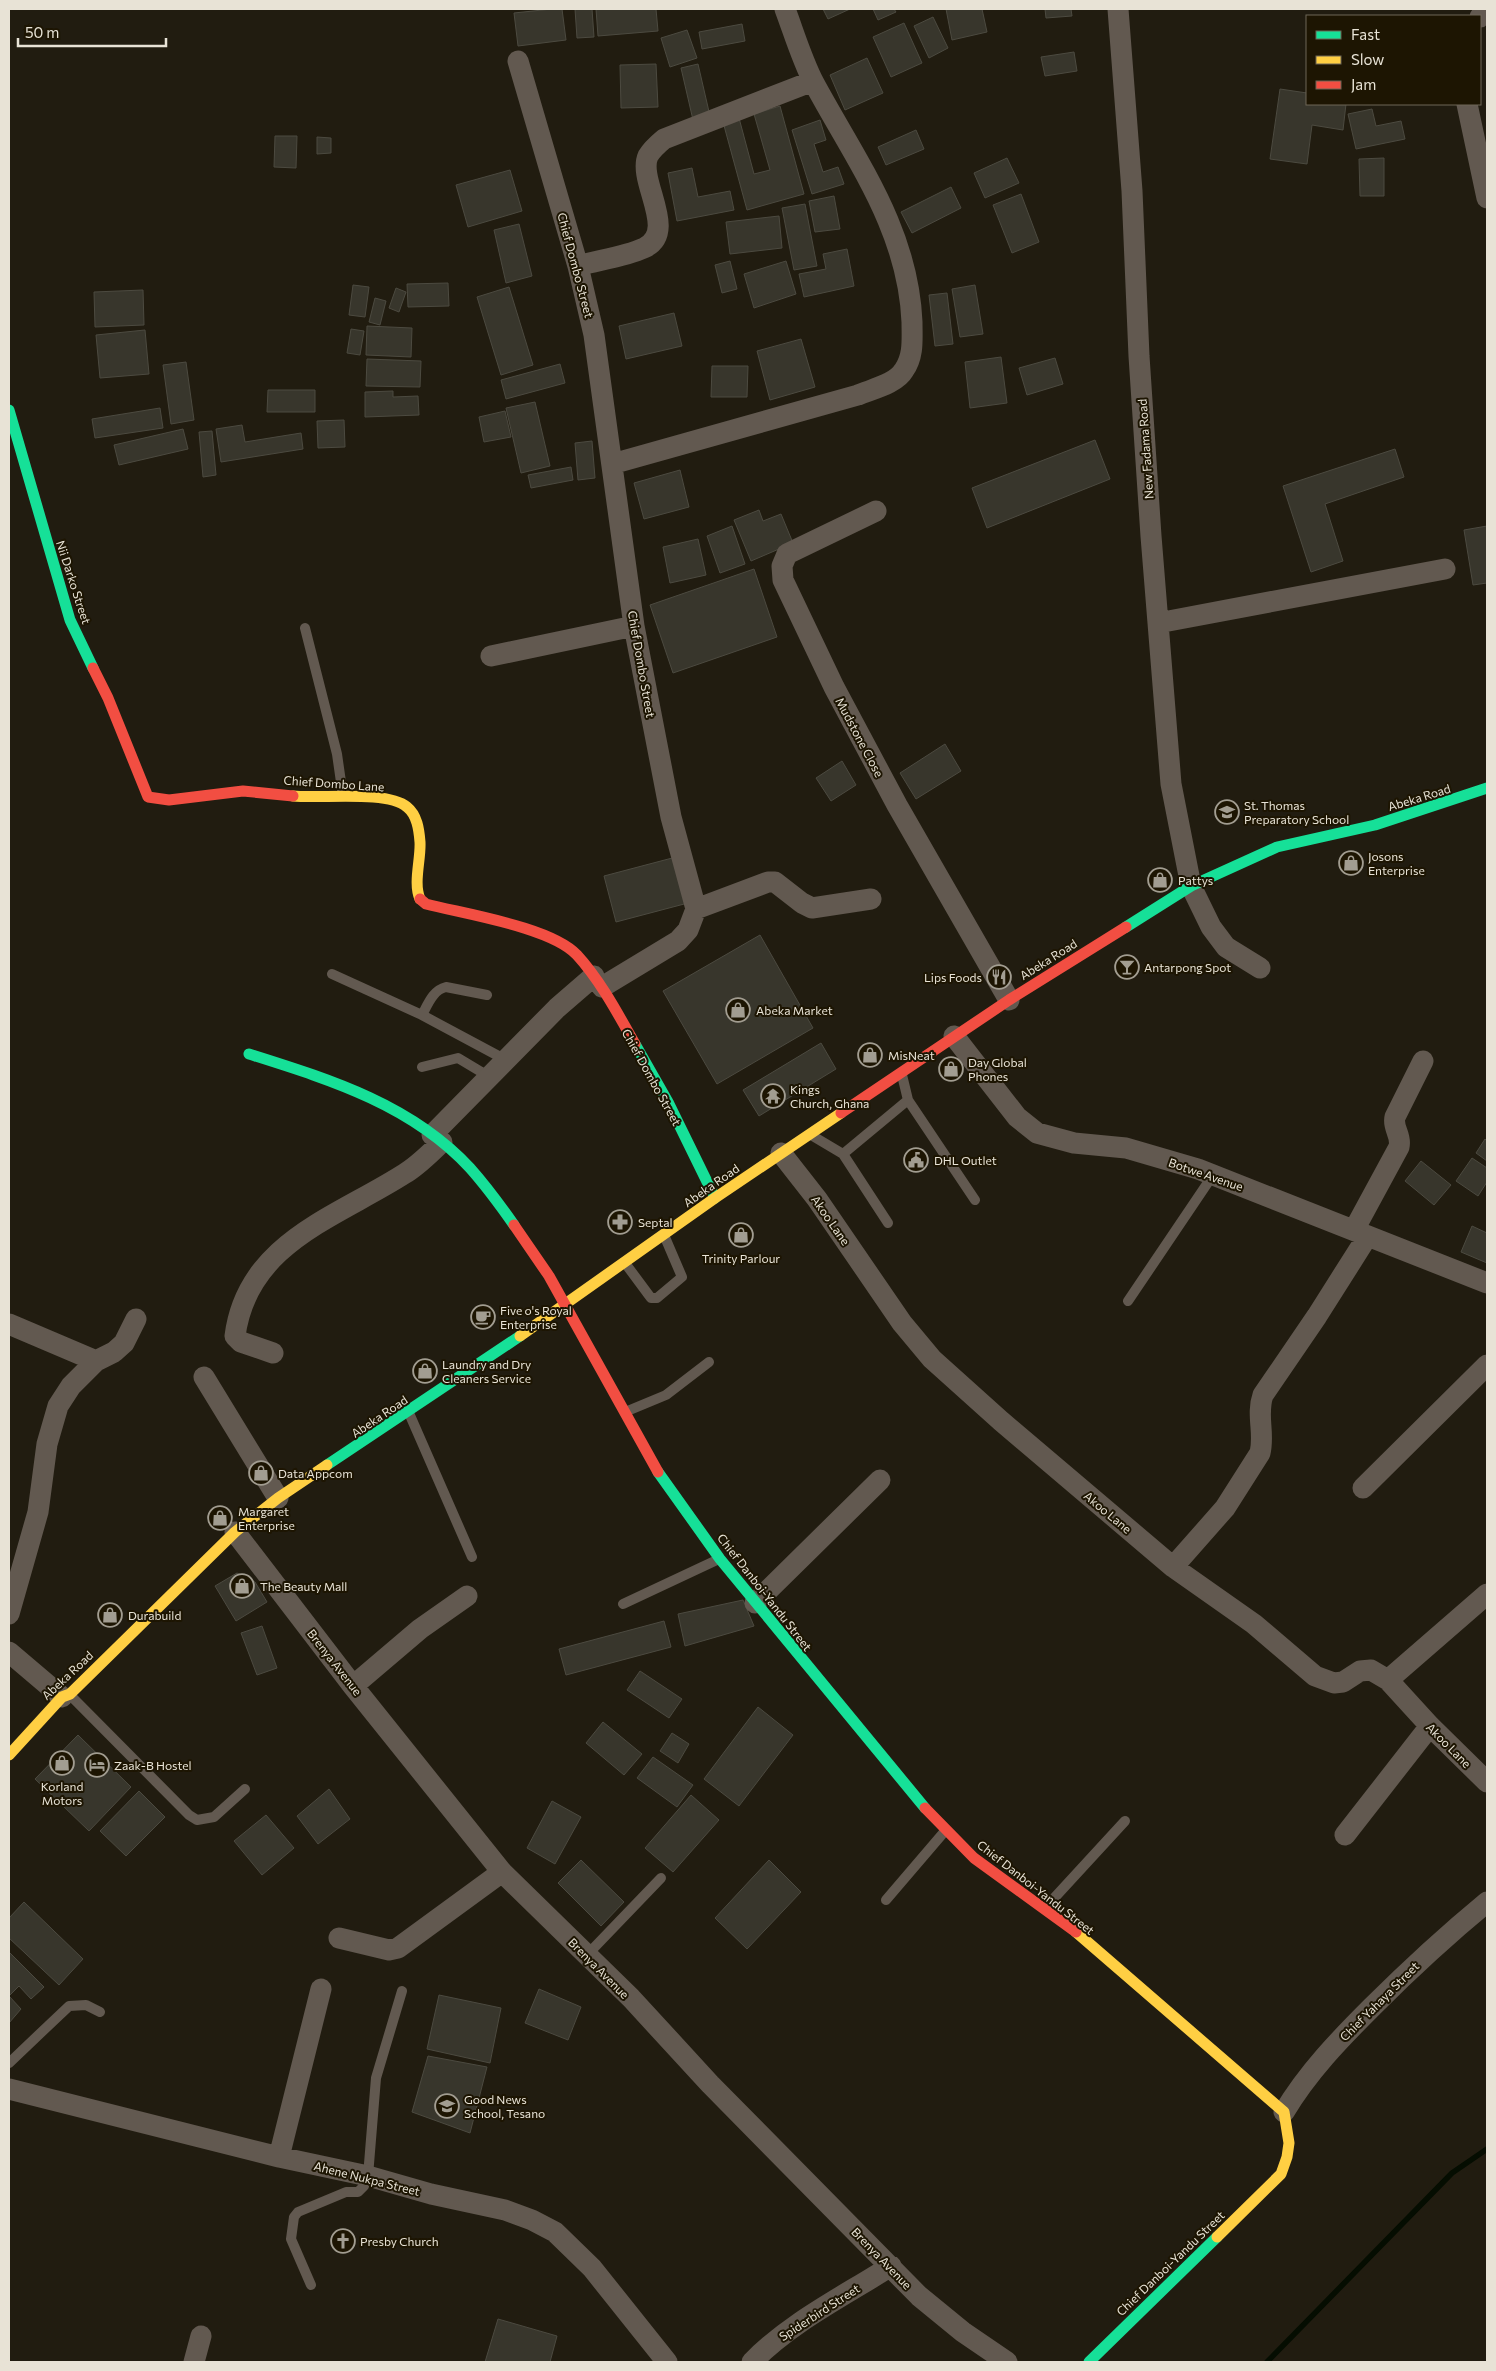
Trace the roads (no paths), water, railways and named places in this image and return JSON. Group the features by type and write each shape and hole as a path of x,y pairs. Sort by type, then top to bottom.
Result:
{"street":[{"path":"612,464 858,395 883,385 904,372 910,359 912,343 911,307 897,241 861,162 813,81 785,9"},
{"name":"New Fadama Road","path":"1118,9 1132,191 1139,356 1171,784 1191,886 1211,927 1226,947 1260,968"},
{"name":"Chief Dombo Street","path":"518,61 578,266 594,335 634,626 671,817 696,909"},
{"path":"578,266 645,248 655,240 659,230 658,218 646,167 648,157 654,147 664,139 813,81"},
{"path":"1466,105 1483,165 1487,198"},
{"name":"Nii Darko Street","path":"9,410 70,620 108,698 140,784"},
{"name":"Mudstone Close","path":"876,511 787,554 782,566 783,580 834,688 897,805 1008,1000"},
{"path":"1158,623 1445,568"},
{"path":"491,656 634,626"},
{"name":"Chief Dombo Lane","path":"140,784 148,797 164,802 229,791 250,791 326,798 367,796 402,803 413,813 421,830 417,885 419,898 426,904 529,930 559,942 576,954 598,982"},
{"name":"Abeka Road","path":"9,1755 66,1695 236,1532 278,1498 565,1305 715,1198 1008,1000 1191,886 1277,847 1375,825 1487,788"},
{"path":"273,1353 241,1342 235,1336 236,1324 257,1275 282,1247 406,1173 488,1076 557,1008 598,982 678,942 688,930 696,909 768,882 775,882 802,903 812,908 871,899"},
{"name":"Chief Dombo Street","path":"598,982 668,1102 715,1198"},
{"name":"Botwe Avenue","path":"954,1036 1018,1117 1037,1132 1074,1143 1126,1148 1213,1175 1487,1283"},
{"name":"Chief Danboi-Yandu Street","path":"249,1054 327,1079 372,1098 437,1138 468,1167 495,1198 549,1276 652,1463 720,1559 867,1740 946,1830 1001,1879 1078,1934 1284,2112 1290,2142 1289,2156 1281,2174 1089,2362"},
{"path":"1173,1567 1225,1508 1260,1453 1262,1444 1259,1407 1263,1395 1317,1316 1361,1234 1399,1147 1401,1140 1394,1123 1395,1117 1423,1060"},
{"name":"Akoo Lane","path":"781,1154 817,1199 902,1322 932,1359 1001,1421 1173,1567 1243,1616 1323,1681 1334,1684 1343,1682 1352,1674 1371,1670 1388,1680 1430,1726 1487,1782"},
{"path":"9,1614 38,1512 47,1444 58,1406 70,1386 96,1361 114,1352 124,1343 136,1319"},
{"path":"9,1324 96,1361"},
{"path":"1363,1488 1487,1365"},
{"path":"204,1377 278,1498"},
{"path":"755,1603 880,1480"},
{"name":"Brenya Avenue","path":"236,1532 354,1686 502,1872 630,1998 710,2084 919,2296 963,2332 1007,2362"},
{"path":"1388,1680 1487,1594"},
{"path":"354,1686 420,1629 467,1596"},
{"path":"9,1652 66,1695"},
{"path":"1345,1835 1430,1726"},
{"path":"339,1938 389,1950 398,1948 502,1872"},
{"name":"Chief Yahaya Street","path":"1284,2112 1316,2065 1342,2037 1413,1966 1487,1902"},
{"path":"279,2157 322,1989"},
{"name":"Ahene Nukpa Street","path":"9,2089 279,2157 368,2176 431,2194 505,2210 532,2220 555,2232 592,2268 667,2362"},
{"name":"Spiderbird Street","path":"752,2362 768,2346 788,2331 891,2266"},
{"path":"194,2362 200,2336"}],"lane":[{"path":"305,628 337,754 343,796"},
{"path":"332,974 422,1015 506,1060"},
{"path":"422,1015 440,988 446,987 487,995"},
{"path":"422,1067 458,1058 488,1076"},
{"path":"902,1071 908,1100 975,1200"},
{"path":"843,1154 908,1100"},
{"path":"809,1134 843,1154 888,1222"},
{"path":"1128,1300 1213,1175"},
{"path":"624,1263 651,1298 656,1298 682,1277 664,1234"},
{"path":"624,1412 666,1395 709,1362"},
{"path":"408,1412 472,1557"},
{"path":"623,1604 720,1559"},
{"path":"66,1695 189,1815 197,1820 214,1816 245,1789"},
{"path":"1044,1909 1125,1821"},
{"path":"886,1900 946,1830"},
{"path":"587,1955 661,1878"},
{"path":"311,2285 291,2238 294,2217 298,2212 346,2192 358,2192 364,2186 368,2176 376,2078 402,1991"},
{"path":"9,2062 69,2006 86,2005 100,2012"}],"waterway":[{"path":"1267,2362 1452,2173 1487,2149"}],"place":[{"name":"St. Thomas Preparatory School","path":"1227,812"},
{"name":"Josons Enterprise","path":"1351,863"},
{"name":"Pattys","path":"1160,880"},
{"name":"Antarpong Spot","path":"1127,967"},
{"name":"Lips Foods","path":"999,977"},
{"name":"Abeka Market","path":"738,1010"},
{"name":"MisNeat","path":"870,1055"},
{"name":"Day Global Phones","path":"951,1069"},
{"name":"Kings Church, Ghana","path":"773,1096"},
{"name":"DHL Outlet","path":"916,1160"},
{"name":"Septal","path":"620,1222"},
{"name":"Trinity Parlour","path":"741,1235"},
{"name":"Five o's Royal Enterprise","path":"483,1317"},
{"name":"Laundry and Dry Cleaners Service","path":"425,1371"},
{"name":"Data Appcom","path":"261,1473"},
{"name":"Margaret Enterprise","path":"220,1518"},
{"name":"The Beauty Mall","path":"242,1586"},
{"name":"Durabuild","path":"110,1615"},
{"name":"Korland Motors","path":"62,1763"},
{"name":"Zaak-B Hostel","path":"97,1765"},
{"name":"Good News School, Tesano","path":"447,2106"},
{"name":"Presby Church","path":"343,2241"}]}
